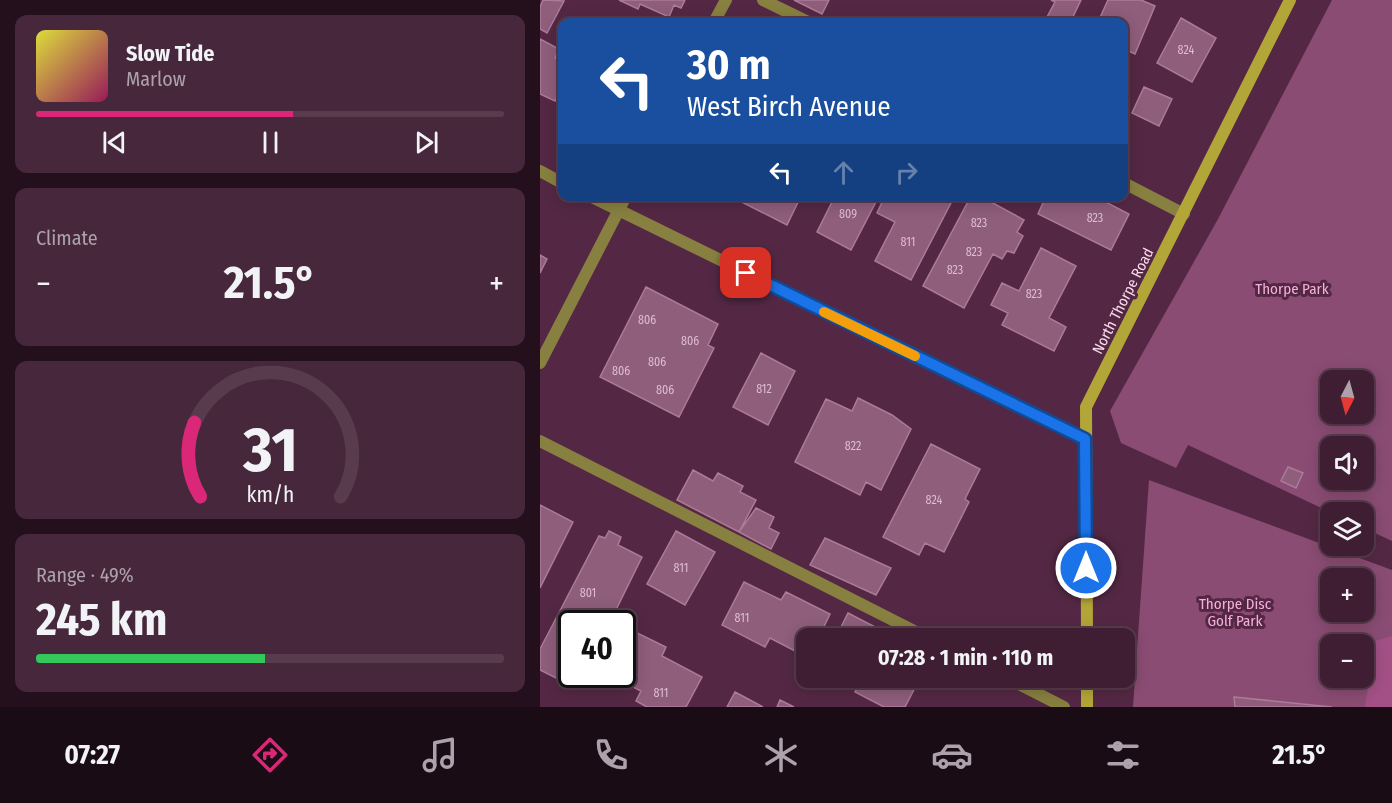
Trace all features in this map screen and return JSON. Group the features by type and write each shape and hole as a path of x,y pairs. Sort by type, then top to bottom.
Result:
{"street":[{"path":"716,18 726,0"},
{"path":"763,0 800,18"},
{"name":"North Thorpe Road","path":"1087,628 1086,407 1290,0"},
{"path":"540,171 558,181"},
{"path":"1128,185 1184,214"},
{"path":"600,201 1085,439"},
{"path":"540,363 624,201"},
{"path":"540,441 908,628"},
{"path":"1027,688 1064,707"},
{"path":"1087,688 1087,707"}],"green space":[{"name":"Thorpe Park","path":"1332,0 1392,0 1392,541 1374,533 1374,502 1320,502 1320,507 1188,445 1176,468 1121,443 1110,411 1218,219"},
{"name":"Thorpe Disc Golf Park","path":"1149,480 1320,543 1320,556 1354,556 1392,570 1392,707 1133,707"}],"shaded area":[{"path":"1392,636 1392,707 1365,707 1368,688 1374,688 1375,641"}],"building":[{"path":"543,0 564,1 547,33 540,29 540,7"},
{"path":"619,0 685,0 681,8 674,5 669,17 640,4 638,9"},
{"path":"794,0 829,0 822,14"},
{"path":"1051,0 1081,0 1072,18 1047,18 1055,2"},
{"path":"1108,0 1141,0 1155,6 1135,54 1128,51 1128,18 1100,18"},
{"path":"1181,18 1216,38 1192,82 1157,63"},
{"path":"540,39 558,48 555,58 558,60 558,95 555,101 540,94"},
{"path":"1144,87 1172,99 1159,126 1132,113"},
{"path":"740,201 799,201 787,225"},
{"path":"832,201 876,201 851,250 817,232"},
{"path":"883,201 952,201 911,280 875,261 895,222 877,213"},
{"path":"968,201 989,201 1024,220 1017,232 1023,236 1014,253 1007,251 1002,259 993,254 964,308 923,286"},
{"path":"1044,201 1104,201 1129,214 1111,250 1038,214"},
{"path":"1041,248 1076,266 1049,318 1066,327 1054,351 1002,325 1008,313 991,305 1002,283 1019,291"},
{"path":"540,255 547,259 540,273"},
{"path":"646,287 718,324 708,345 714,348 679,417 600,377"},
{"path":"761,353 795,371 768,425 733,407"},
{"path":"858,398 892,415 911,429 881,490 866,482 860,495 795,462 826,399 852,411"},
{"path":"931,444 980,469 965,499 969,502 944,552 925,543 919,555 883,537"},
{"path":"1288,467 1303,473 1296,488 1281,481"},
{"path":"693,470 713,481 718,473 743,486 740,492 756,500 739,532 677,500"},
{"path":"540,505 573,522 540,588"},
{"path":"756,508 774,517 769,528 779,533 771,549 739,532"},
{"path":"609,531 621,537 618,545 642,557 616,610 560,610 599,536 605,538"},
{"path":"676,531 715,552 685,605 647,584"},
{"path":"825,538 891,568 876,595 810,565"},
{"path":"744,582 781,600 786,592 830,614 823,628 796,628 796,651 770,638 765,647 722,625"},
{"path":"848,613 877,628 840,628"},
{"path":"558,615 558,679 540,670 540,649"},
{"path":"636,632 666,647 662,656 702,677 686,707 647,707 636,701 641,691 635,688"},
{"path":"857,688 915,688 905,707 884,707 855,692"},
{"path":"735,692 763,707 727,707"},
{"path":"1234,697 1332,707 1235,707"},
{"path":"780,700 794,707 777,707"}],"slow traffic":[{"path":"824,312 915,356"}],"route":[{"path":"746,273 1085,439 1086,568"}]}
